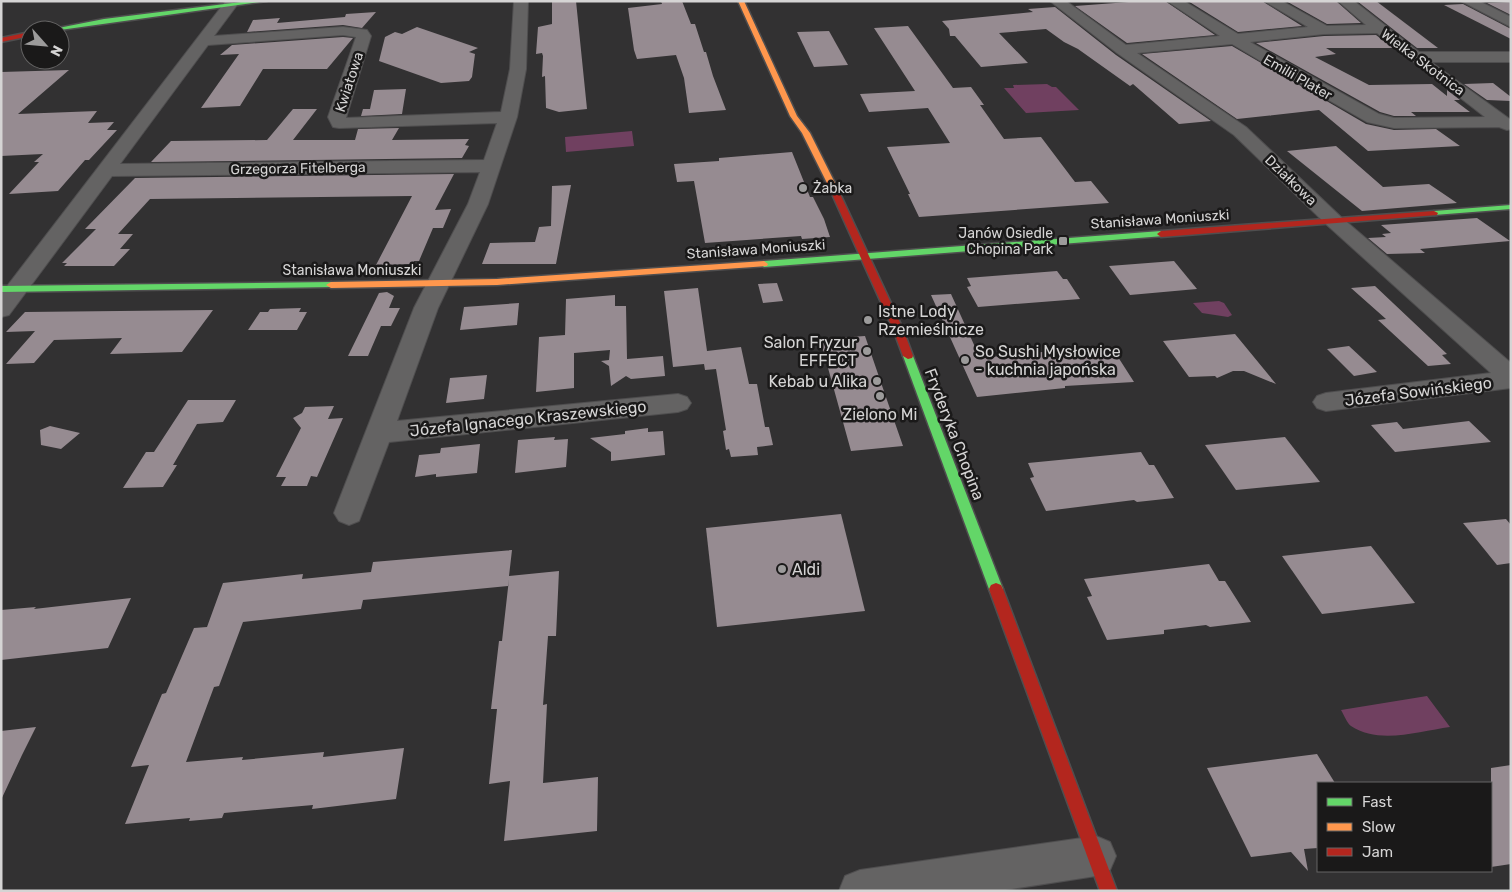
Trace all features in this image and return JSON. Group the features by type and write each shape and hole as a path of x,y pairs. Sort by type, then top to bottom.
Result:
{"street":[{"path":"70,27 264,1"},
{"name":"Józefa Ignacego Kraszewskiego","path":"349,513 426,308 478,204 508,117 518,69 521,1"},
{"name":"Fryderyka Chopina","path":"740,1 794,116 822,161 866,257 911,363 1103,873"},
{"name":"Działkowa","path":"1057,1 1122,50 1235,127 1334,221 1511,378"},
{"name":"Emilii Plater","path":"1174,1 1235,40 1362,113"},
{"path":"1270,1 1324,30"},
{"name":"Wielka Skotnica","path":"1345,1 1506,125"},
{"path":"1468,1 1511,23"},
{"path":"1,310 9,289 105,170 230,6"},
{"name":"Emilii Plater","path":"1122,50 1324,30 1380,29"},
{"name":"Kwiatowa","path":"203,41 343,31 362,33 364,36 337,117 339,123 508,117"},
{"path":"1,40 20,36"},
{"path":"1416,57 1511,57"},
{"name":"Wielka Skotnica","path":"1362,113 1378,120 1394,123 1506,125"},
{"name":"Grzegorza Fitelberga","path":"105,170 490,166"},
{"name":"Stanisława Moniuszki","path":"9,289 437,284 866,257 1511,207"},
{"name":"Józefa Sowińskiego","path":"1326,402 1511,378"},
{"name":"Józefa Ignacego Kraszewskiego","path":"379,433 678,403"},
{"path":"860,891 1103,873"}],"shaded area":[{"path":"1047,84 1056,87 1079,110 1026,113 1004,88 1014,88 1013,85"},
{"path":"632,131 634,146 566,152 565,137"},
{"path":"1219,301 1224,303 1232,315 1228,317 1202,313 1193,303"},
{"path":"1427,696 1450,727 1400,735 1374,735 1362,732 1351,726 1341,710"}],"building":[{"path":"552,1 576,1 587,109 559,112 546,108 545,76 542,77 543,56 542,53 536,54 538,27 552,24"},
{"path":"661,1 682,1 691,24 695,24 726,110 689,113 684,78 676,55 637,59 628,8 662,4"},
{"path":"1165,1 1215,35 1127,43 1075,6"},
{"path":"1188,1 1262,1 1302,26 1238,32"},
{"path":"1286,1 1336,1 1361,23 1327,24"},
{"path":"1357,1 1376,1 1438,48 1417,48"},
{"path":"1511,2 1511,15 1487,3"},
{"path":"1463,4 1511,29 1511,39 1444,5"},
{"path":"1055,7 1116,55 1211,121 1179,124 1133,84 1130,86 1046,29 999,33 1028,63 981,67 955,36 950,36 949,29 942,21 1033,12 1028,9"},
{"path":"376,12 362,28 343,25 247,32 253,20 280,18 277,23 345,17 346,14"},
{"path":"908,26 953,88 971,87 984,105 980,105 1004,139 1041,137 1075,182 1091,181 1109,203 919,217 887,147 950,143 928,108 869,112 860,94 915,91 874,28"},
{"path":"417,27 478,48 469,52 475,54 472,77 469,81 441,83 379,61 385,37 395,32 402,34"},
{"path":"829,31 848,65 814,67 797,32"},
{"path":"1376,35 1393,48 1326,48 1336,54 1315,57 1369,85 1432,84 1447,96 1447,90 1460,100 1454,100 1470,112 1411,112 1416,116 1394,116 1380,112 1256,43 1324,36"},
{"path":"343,37 353,38 327,69 263,69 240,106 201,108 239,54 220,55 232,45"},
{"path":"1232,46 1366,124 1394,130 1436,129 1460,146 1368,151 1319,110 1237,119 1142,54"},
{"path":"69,70 18,114 97,111 88,123 114,122 107,130 117,130 89,160 85,160 58,191 9,194 39,162 34,162 43,154 1,156 1,72"},
{"path":"1493,83 1511,97 1511,101 1487,100 1464,84"},
{"path":"406,89 402,114 361,116 363,109 370,109 374,90"},
{"path":"293,109 317,109 293,140 355,140 358,129 399,128 392,140 469,139 465,145 469,146 462,158 151,162 171,141 267,140"},
{"path":"1336,146 1383,187 1429,184 1457,203 1362,211 1287,151"},
{"path":"792,152 810,197 813,197 824,219 830,237 802,239 801,236 705,243 694,181 677,182 674,164 719,161 719,158"},
{"path":"454,174 435,210 451,209 443,228 433,228 419,261 414,261 413,264 376,265 412,196 150,199 118,234 133,234 120,249 130,249 114,266 64,266 67,263 62,263 96,229 85,229 135,178"},
{"path":"571,185 556,264 482,264 490,243 535,242 539,227 551,226 552,186"},
{"path":"1477,218 1510,241 1420,249 1425,253 1387,254 1368,238 1386,237 1382,234 1391,233 1381,225"},
{"path":"1174,261 1197,289 1130,295 1109,266"},
{"path":"1057,271 1063,279 1067,279 1080,299 978,307 967,287 971,286 967,278"},
{"path":"777,283 783,301 763,303 758,284"},
{"path":"1375,286 1447,354 1442,355 1451,364 1428,366 1378,320 1386,319 1351,288"},
{"path":"698,288 707,351 741,347 749,384 757,384 765,427 769,427 773,445 757,447 758,455 731,457 729,449 726,450 723,431 726,430 716,369 705,370 704,364 673,367 664,291"},
{"path":"387,292 394,296 389,308 400,308 391,326 381,326 368,356 348,356 379,293"},
{"path":"951,294 980,358 1106,346 1113,357 1118,357 1134,382 1065,386 1065,388 977,397 931,295"},
{"path":"615,295 615,306 626,306 627,359 663,356 665,376 631,379 626,376 611,386 609,366 601,361 609,360 610,350 574,353 574,388 536,392 539,337 565,335 566,299"},
{"path":"519,303 517,325 460,330 464,307"},
{"path":"301,308 299,312 307,312 297,330 248,330 260,312 268,312 270,309"},
{"path":"213,310 182,352 110,354 122,338 54,340 34,363 6,364 35,331 6,332 25,312"},
{"path":"1235,334 1276,384 1244,371 1233,371 1217,378 1215,376 1189,377 1163,341"},
{"path":"865,336 903,446 851,451 820,339"},
{"path":"1349,346 1377,372 1354,376 1327,349"},
{"path":"487,375 484,399 446,403 450,378"},
{"path":"188,400 236,400 223,422 197,424 173,465 177,465 163,487 123,488 146,452 154,452"},
{"path":"334,406 328,419 343,418 317,477 311,476 307,486 281,486 286,477 276,477 301,428 293,418 302,413 305,407"},
{"path":"1469,421 1491,442 1395,452 1371,425 1397,422 1403,429"},
{"path":"50,426 80,433 61,449 41,445 40,430"},
{"path":"648,428 648,432 663,431 665,455 611,461 611,452 590,438 625,434 625,431"},
{"path":"555,437 554,440 568,439 566,467 515,473 518,440"},
{"path":"1285,437 1320,482 1236,490 1205,445"},
{"path":"480,444 477,473 436,477 436,474 415,477 419,455 440,453 441,448"},
{"path":"1141,452 1149,465 1154,465 1174,498 1137,502 1134,500 1046,511 1030,478 1034,477 1028,463"},
{"name":"Aldi","path":"841,514 865,611 717,627 706,528"},
{"path":"1506,519 1511,525 1511,563 1497,565 1463,523"},
{"path":"1371,546 1415,603 1322,614 1282,556"},
{"path":"512,550 509,576 559,571 556,636 548,636 543,705 547,704 543,783 598,777 597,831 504,841 510,781 489,784 497,709 491,709 499,641 502,641 509,579 508,586 363,600 361,609 243,622 219,686 214,687 186,762 243,757 242,760 324,752 323,757 404,748 396,799 312,809 313,805 224,813 222,818 189,821 190,818 125,824 149,765 131,767 162,694 166,693 194,628 207,627 223,583 303,574 302,579 371,572 373,562"},
{"path":"1209,564 1219,581 1225,581 1251,622 1164,630 1164,634 1107,640 1087,597 1092,596 1084,579"},
{"path":"131,598 108,648 1,660 1,610 36,607 34,609"},
{"path":"36,727 22,755 1,800 1,731"},
{"path":"1317,754 1334,782 1317,782 1317,848 1304,849 1308,871 1291,852 1251,857 1207,768"},
{"path":"1511,765 1511,864 1492,867 1492,782 1491,768"}],"traffic: fast":[{"path":"70,27 264,1"},
{"path":"1434,213 1511,207"},
{"path":"764,264 1161,234"},
{"path":"1,289 331,285"},
{"path":"908,356 996,589"}],"traffic: slow":[{"path":"741,1 794,116 806,133 831,183"},
{"path":"331,285 497,282 764,264"}],"traffic: jam":[{"path":"1,40 20,36"},
{"path":"831,183 898,329 908,356"},
{"path":"1161,234 1434,213"},
{"path":"996,589 1109,891"}],"place":[{"name":"Żabka","path":"803,188"},
{"name":"Janów Osiedle Chopina Park","path":"1063,241"},
{"name":"Istne Lody Rzemieślnicze","path":"868,320"},
{"name":"Salon Fryzur EFFECT","path":"867,351"},
{"name":"So Sushi Mysłowice - kuchnia japońska","path":"965,360"},
{"name":"Kebab u Alika","path":"877,381"},
{"name":"Zielono Mi","path":"880,396"},
{"name":"Aldi","path":"782,569"}]}
